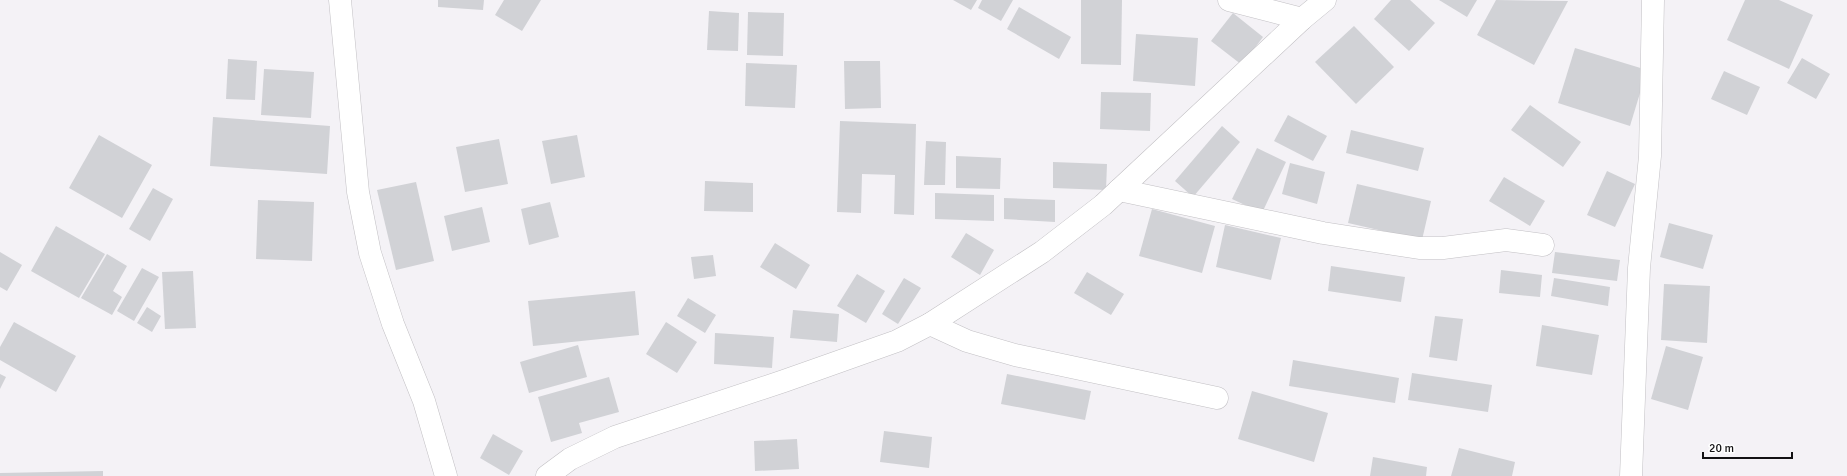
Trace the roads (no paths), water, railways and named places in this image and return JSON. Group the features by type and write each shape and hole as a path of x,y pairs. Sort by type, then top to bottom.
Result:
{"street":[{"path":"340,0 358,192 370,253 393,324 424,401 446,476"},
{"path":"1228,0 1302,19"},
{"path":"547,476 570,459 615,437 784,382 897,341 930,324 1042,252 1103,205 1324,0"},
{"path":"1631,476 1639,268 1650,156 1653,0"},
{"path":"1119,190 1323,233 1419,248 1443,248 1506,240 1542,245"},
{"path":"930,324 967,340 1015,355 1217,398"}]}
